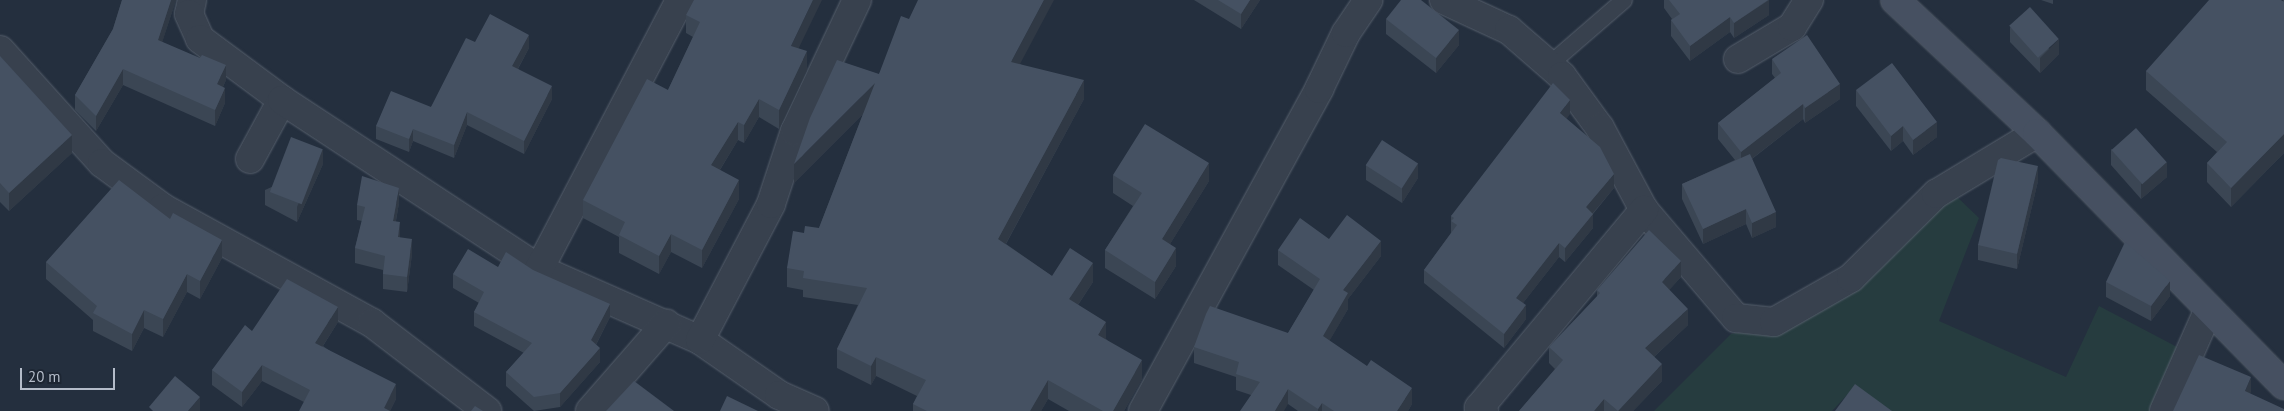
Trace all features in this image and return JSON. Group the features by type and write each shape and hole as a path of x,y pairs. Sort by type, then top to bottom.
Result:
{"street":[{"path":"192,0 189,14 200,39 282,100 539,269 700,340 779,395 815,411"},
{"path":"539,269 680,0"},
{"path":"700,340 771,204 795,131 857,0"},
{"path":"1444,0 1509,30 1562,76 1600,128 1644,210 1736,318 1774,322 1850,278 1936,194 2037,133"},
{"path":"1738,59 1792,26 1809,0"},
{"path":"1895,0 2037,133 2284,385"},
{"path":"1142,411 1358,4"},
{"path":"0,50 102,163 163,208 372,323 487,411"},
{"path":"250,159 282,100"},
{"path":"1480,410 1644,210"},
{"path":"2164,411 2210,309"},
{"path":"590,411 666,324"}],"lane":[{"path":"1550,65 1624,0"}],"green space":[{"path":"1951,191 1979,218 1939,321 2066,377 2099,306 2181,349 2151,411 1875,411 1848,394 1832,411 1654,411 1731,334 1784,322"}],"building":[{"path":"122,0 171,0 158,40 200,58 202,55 226,65 217,84 225,88 215,110 123,69 96,116 75,95 113,29"},
{"path":"694,0 813,0 791,46 807,51 779,110 759,99 744,125 738,122 711,165 739,180 702,250 671,234 659,256 619,235 625,222 583,200 647,79 668,90 700,22 686,15"},
{"path":"918,0 1044,0 1011,62 1084,80 998,239 1052,276 1070,248 1093,263 1069,299 1106,322 1098,335 1142,360 1113,411 1103,411 1048,380 1030,411 927,411 913,404 926,380 876,357 871,366 837,349 867,288 803,278 804,271 787,268 793,231 804,233 805,226 819,228 875,83 794,164 810,118 837,60 879,74 901,16 909,19"},
{"path":"1218,0 1250,0 1241,14"},
{"path":"1401,0 1421,0 1459,30 1436,58 1386,19"},
{"path":"1669,0 1768,0 1734,23 1730,17 1690,46 1671,20 1680,14"},
{"path":"2209,0 2281,0 2284,2 2284,134 2231,188 2207,163 2227,142 2146,71"},
{"path":"2030,7 2059,39 2038,58 2009,26"},
{"path":"490,14 529,35 512,66 552,86 524,141 467,112 454,145 413,129 409,139 376,126 391,91 431,107 466,38 475,42"},
{"path":"1807,35 1840,84 1805,108 1803,104 1741,152 1718,123 1781,73 1772,59"},
{"path":"0,56 72,135 9,193 0,183"},
{"path":"1892,63 1937,122 1913,140 1903,126 1891,136 1856,90"},
{"path":"1553,83 1570,100 1560,113 1600,147 1614,174 1586,207 1593,214 1565,248 1559,243 1516,298 1526,305 1504,334 1424,270 1457,225 1451,221 1454,218 1451,216"},
{"path":"1145,124 1209,163 1162,239 1176,248 1155,282 1105,250 1142,193 1113,175"},
{"path":"2136,128 2167,162 2142,184 2111,150"},
{"path":"291,137 323,149 302,204 270,192"},
{"path":"1382,140 1418,163 1402,189 1366,165"},
{"path":"1750,154 1776,212 1752,223 1746,209 1703,229 1682,184"},
{"path":"2001,158 2038,166 2017,254 1978,245 1998,160"},
{"path":"362,176 399,188 393,221 400,222 398,237 412,239 407,277 383,274 385,256 355,248 365,207 357,205"},
{"path":"119,180 170,219 173,213 222,240 200,281 187,274 163,319 144,310 132,334 93,313 97,306 46,262"},
{"path":"1347,215 1381,241 1343,290 1348,293 1323,336 1367,366 1371,360 1412,388 1397,411 1334,411 1322,403 1318,409 1288,389 1275,411 1240,411 1260,382 1236,374 1239,362 1194,347 1210,306 1288,333 1320,279 1278,250 1300,218 1329,239"},
{"path":"1649,230 1681,261 1662,282 1688,309 1645,348 1662,364 1618,411 1604,399 1594,411 1519,411 1563,360 1549,347 1600,293 1597,290"},
{"path":"2125,242 2170,281 2151,306 2106,282"},
{"path":"468,249 498,267 506,252 533,270 610,304 591,340 600,348 560,393 534,397 506,372 532,343 474,312 484,292 453,274"},
{"path":"287,279 338,307 315,343 396,384 384,408 390,411 299,411 310,390 262,365 242,392 212,370 245,325 252,331"},
{"path":"2199,355 2251,377 2245,391 2284,409 2284,411 2173,411"},
{"path":"175,376 200,397 188,411 153,411 149,407"},
{"path":"634,381 674,411 606,411"},
{"path":"1855,384 1892,411 1835,411"},
{"path":"727,396 758,411 720,411"},
{"path":"475,406 483,411 471,411"}]}
